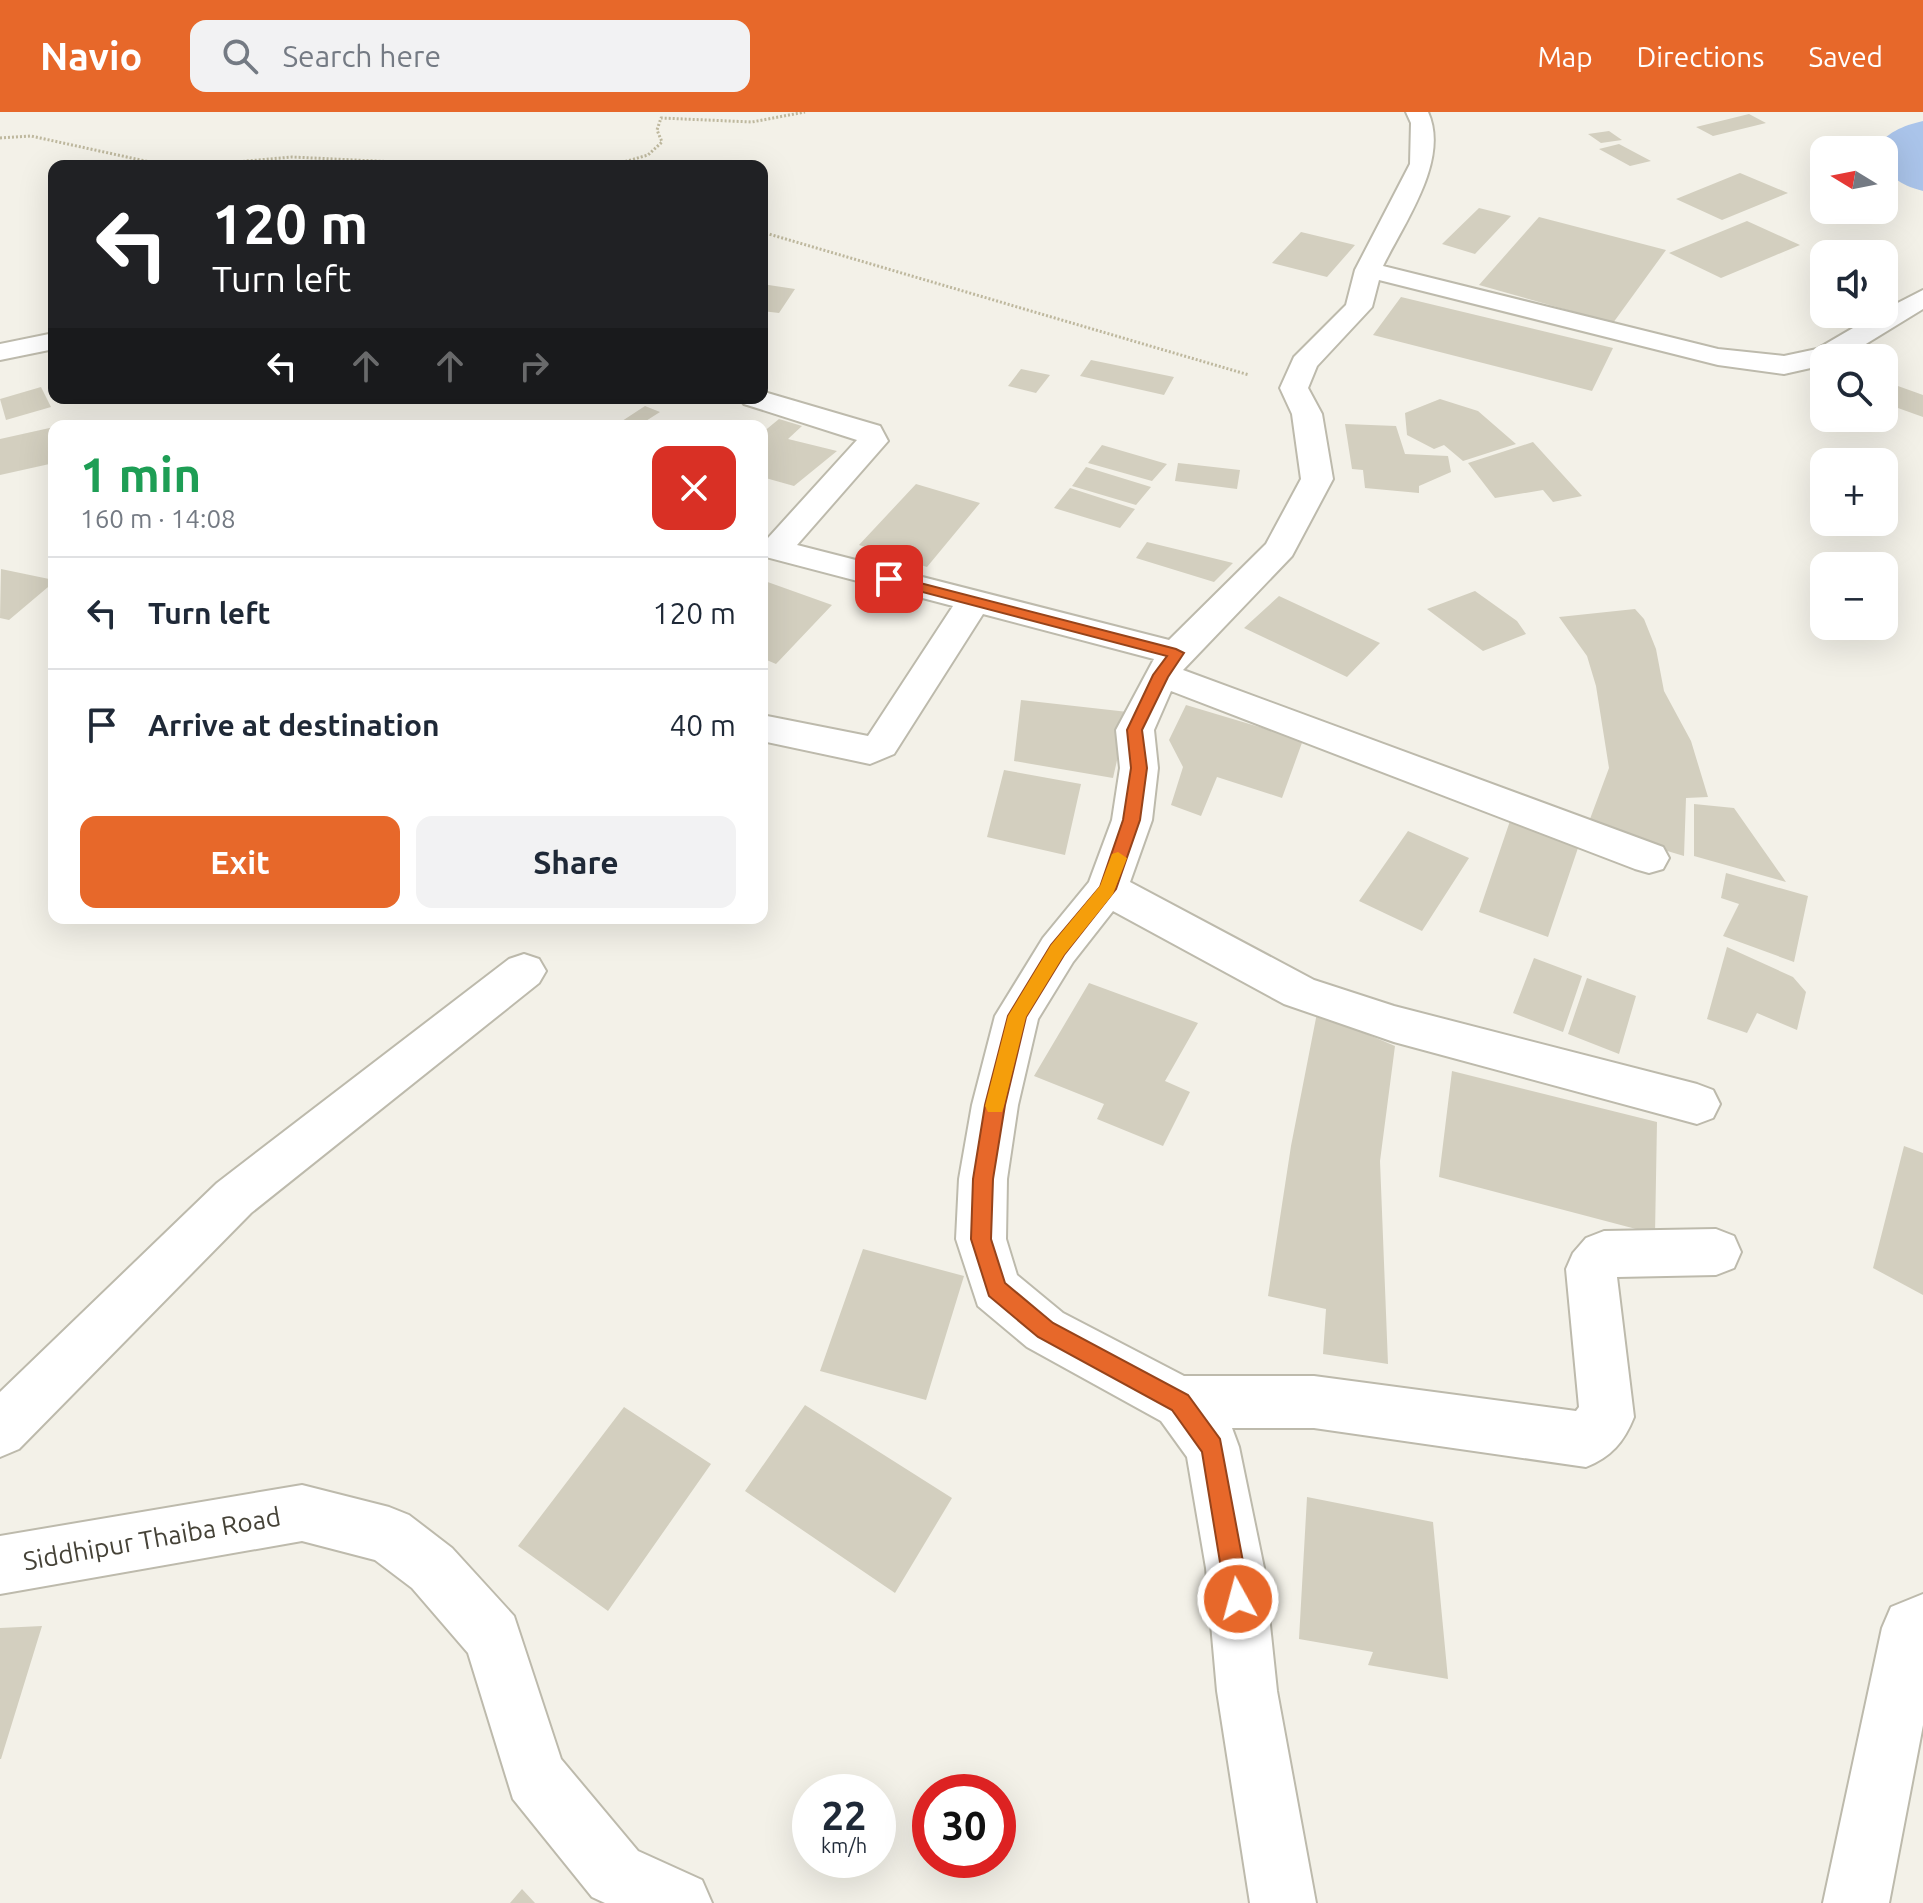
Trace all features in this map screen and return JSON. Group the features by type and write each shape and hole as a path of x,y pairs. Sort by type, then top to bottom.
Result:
{"street":[{"path":"1283,1903 1247,1691 1235,1568 1212,1447 1180,1402 1045,1330 996,1289 981,1239 983,1179 993,1119 1017,1016 1058,950 1107,889 1132,820 1139,768 1135,730 1168,664 1280,549 1317,479 1307,414 1294,388 1304,363 1359,307 1368,270 1422,164 1422,123 1417,112"},
{"path":"1368,270 1718,357 1784,365 1826,356 1923,298"},
{"path":"0,352 48,342"},
{"path":"768,402 869,432 873,441 769,548 974,601 1168,664 1255,707 1649,858"},
{"path":"768,729 870,751 881,745 974,601"},
{"path":"1107,889 1299,992 1394,1024 1697,1104"},
{"path":"0,1430 234,1198 524,971"},
{"path":"1180,1402 1314,1402 1586,1440 1607,1417 1591,1269 1604,1254 1716,1252"},
{"name":"Siddhipur Thaiba Road","path":"0,1565 302,1513 389,1535 432,1568 493,1637 535,1777 615,1874 679,1903"},
{"path":"1856,1903 1912,1628 1923,1623"}],"path":[{"path":"631,160 648,155 662,142 657,130 661,118 739,122 786,119 805,112"},
{"path":"0,138 31,136 141,160"},
{"path":"258,160 292,157 355,160"},
{"path":"768,234 1294,388"}],"building":[{"path":"1749,114 1766,123 1713,136 1696,127"},
{"path":"1609,131 1622,140 1601,143 1588,134"},
{"path":"1619,144 1651,161 1630,166 1599,149"},
{"path":"1740,173 1788,193 1722,220 1676,199"},
{"path":"1479,208 1511,216 1475,254 1442,244"},
{"path":"1539,217 1666,250 1613,323 1479,285"},
{"path":"1747,221 1800,245 1721,278 1669,253"},
{"path":"1301,232 1355,245 1327,277 1272,263"},
{"path":"768,285 795,289 779,313 768,312"},
{"path":"1401,297 1613,348 1592,391 1373,335"},
{"path":"1091,360 1174,377 1164,395 1080,376"},
{"path":"1021,369 1050,375 1036,393 1008,386"},
{"path":"1898,386 1923,395 1923,417 1898,408"},
{"path":"41,387 51,407 6,420 0,399"},
{"path":"1440,399 1478,411 1516,444 1463,461 1444,445 1434,449 1407,435 1405,413"},
{"path":"645,406 660,412 647,420 624,420"},
{"path":"779,419 802,426 788,439 837,451 794,486 768,479 768,428"},
{"path":"1345,424 1396,426 1405,454 1448,456 1451,472 1419,486 1419,493 1365,488 1363,470 1352,469"},
{"path":"48,428 48,464 0,475 0,439"},
{"path":"1533,442 1582,496 1553,502 1543,490 1495,498 1468,463"},
{"path":"1102,445 1167,464 1152,481 1088,463"},
{"path":"1178,463 1240,470 1237,489 1175,481"},
{"path":"1086,467 1151,487 1136,505 1072,486"},
{"path":"916,484 980,503 927,567 859,545"},
{"path":"1070,488 1135,509 1120,528 1054,508"},
{"path":"1147,542 1233,563 1214,582 1136,558"},
{"path":"1,569 48,579 48,587 9,620 0,618"},
{"path":"768,582 832,605 776,664 768,661"},
{"path":"1475,591 1517,621 1526,634 1483,651 1427,609"},
{"path":"1279,596 1380,643 1347,677 1244,628"},
{"path":"1635,609 1644,619 1656,649 1664,691 1691,741 1708,797 1686,798 1684,856 1587,827 1609,768 1596,686 1587,656 1559,617"},
{"path":"1021,700 1128,712 1113,778 1014,761"},
{"path":"1186,705 1303,740 1282,798 1217,777 1201,816 1171,805 1183,767 1169,740"},
{"path":"1004,770 1081,784 1065,855 987,837"},
{"path":"1694,804 1734,808 1786,882 1694,856"},
{"path":"1511,818 1580,842 1548,937 1479,912"},
{"path":"1408,831 1469,858 1422,931 1359,901"},
{"path":"1726,873 1808,896 1794,962 1723,936 1739,904 1721,898"},
{"path":"1727,947 1793,977 1806,992 1797,1030 1757,1013 1747,1033 1707,1019"},
{"path":"1534,958 1582,976 1563,1032 1513,1013"},
{"path":"1587,978 1636,996 1619,1054 1568,1034"},
{"path":"1089,983 1198,1023 1165,1081 1190,1092 1163,1146 1097,1119 1104,1104 1034,1076"},
{"path":"1317,1013 1395,1046 1380,1161 1388,1364 1323,1354 1326,1309 1268,1296 1291,1146"},
{"path":"1452,1071 1657,1122 1655,1234 1439,1177"},
{"path":"1904,1146 1923,1153 1923,1295 1873,1268"},
{"path":"863,1249 964,1276 926,1400 820,1371"},
{"path":"805,1405 952,1498 895,1593 745,1491"},
{"path":"624,1407 711,1464 608,1611 518,1546"},
{"path":"1307,1497 1433,1522 1448,1679 1368,1665 1373,1652 1299,1639"},
{"path":"42,1626 1,1759 0,1759 0,1628"},
{"path":"522,1889 535,1903 510,1903"}],"waterway":[{"path":"1923,139 1905,151 1923,172"}],"slow traffic":[{"path":"995,1106 1017,1016 1058,950 1107,889 1118,858"}],"route":[{"path":"889,579 1176,653 1161,675 1135,730 1139,768 1132,820 1107,889 1058,950 1017,1016 995,1105 983,1179 981,1239 996,1289 1045,1330 1180,1402 1212,1447 1238,1599"}]}
